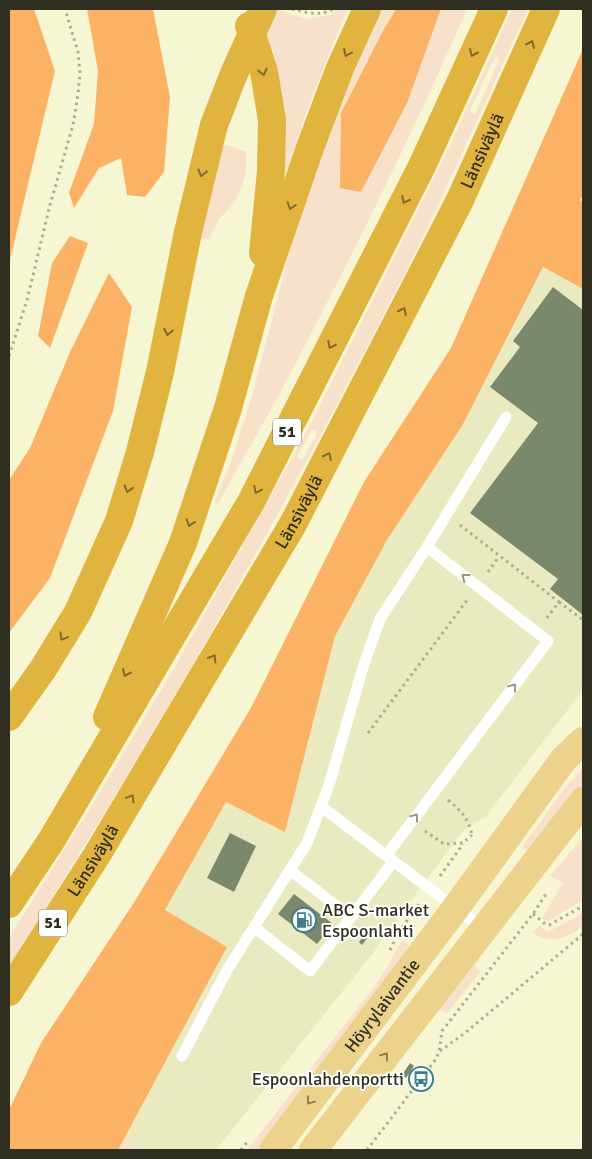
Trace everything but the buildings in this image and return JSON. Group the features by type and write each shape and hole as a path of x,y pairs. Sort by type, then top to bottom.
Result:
{"highway":[{"path":"244,9 264,72 272,120 272,171 260,296"},
{"path":"9,717 43,670 78,612 119,521 140,452 160,372 188,232 214,125 233,76 263,9"},
{"path":"51,841 183,543 228,408 260,296 311,145 340,68 367,9"},
{"name":"51","path":"9,904 51,841 251,502 422,166 494,9"},
{"name":"Länsiväylä","path":"9,992 97,855 292,524 460,200 546,9"}],"main road":[{"name":"Höyrylaivantie","path":"273,1150 455,908 563,760 583,741"},
{"name":"Höyrylaivantie","path":"313,1150 482,929 583,801"}],"lane":[{"path":"182,1056 227,970 307,843 322,806 363,667 380,619 427,547 506,417"},
{"path":"254,927 310,971 351,917 390,859 412,821 548,641 427,547"},
{"path":"322,806 482,929"},
{"path":"290,870 351,917"}],"path":[{"path":"9,356 27,300 48,213 73,124 78,94 80,73 78,52 65,9"},
{"path":"292,9 311,13 328,12 332,9"},
{"path":"446,515 583,620"},
{"path":"368,733 500,556"},
{"path":"536,632 559,602"},
{"path":"412,821 444,844 463,843 472,835 469,822 457,808 435,790"},
{"path":"367,1150 436,1059 442,1031 533,914 546,894 542,889"},
{"path":"533,914 544,923 549,924 583,906"},
{"path":"439,1052 465,1033 583,934"}],"shaded area":[{"path":"9,9 34,9 55,71 9,264"},
{"path":"87,9 153,9 170,97 164,172 145,197 127,195 121,158 99,168 74,208 69,193 94,124 98,71"},
{"path":"255,9 281,9 286,13 306,19 330,15 338,9 347,9 307,110 286,174 284,173"},
{"path":"379,9 396,9 384,29 407,103 441,9 467,9 423,107 329,300 218,504 215,502 232,459 252,396 300,211 336,107"},
{"path":"396,9 441,9 407,103 361,192 340,188 341,113"},
{"path":"512,9 528,9 413,257 319,438 169,705 117,793 9,966 9,938 96,799 176,665 310,425 450,146","holes":["495,57 498,57 499,61 475,114 472,113 470,110","312,430 317,433 303,459 299,460 297,456"]},
{"path":"583,49 583,194 580,200 583,202 583,289 543,267 462,426 387,540 335,636 285,832 226,802 165,910 227,947 118,1150 9,1150 9,1110 41,1043 135,901 252,706 364,482 451,348"},
{"path":"223,144 246,152 246,165 243,184 238,196 219,219 208,240 199,238"},
{"path":"70,236 88,243 50,348 38,336 52,263"},
{"path":"543,267 583,289 583,690 486,816 462,832 373,953 216,1150 138,1150 124,1139 227,947 165,911 226,802 285,832 335,636 387,540 462,426"},
{"path":"109,273 132,307 113,411 50,578 9,633 9,480 30,448 70,352"},
{"path":"583,768 583,787 531,854 522,847 568,784"},
{"path":"583,837 583,900 548,921 544,920 543,916 563,883 550,876"},
{"path":"583,913 583,925 565,937 546,939 533,933 539,925 548,932"},
{"path":"402,939 409,944 404,960 260,1150 247,1150 374,987 388,966"},
{"path":"474,963 476,968 481,971 447,1013 435,1008"},
{"path":"124,1139 138,1150 118,1150"}],"place":[{"name":"ABC S-market Espoonlahti","path":"304,920"},
{"name":"Espoonlahdenportti","path":"421,1079"}]}
